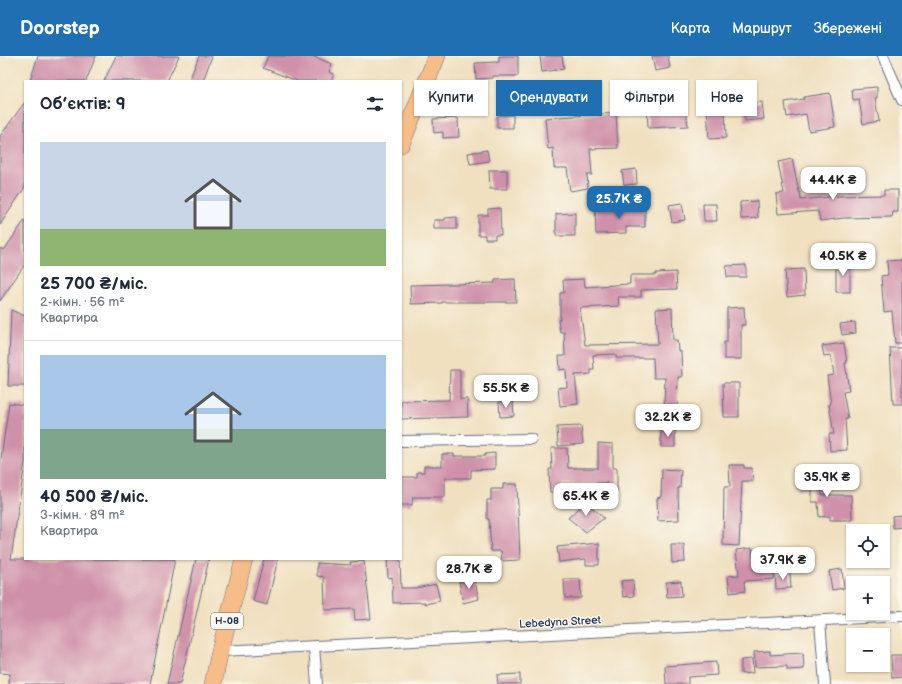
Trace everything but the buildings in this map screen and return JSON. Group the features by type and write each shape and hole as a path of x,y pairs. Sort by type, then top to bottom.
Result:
{"main road":[{"path":"402,142 437,56"},
{"name":"Н-08","path":"213,684 244,560"}],"street":[{"path":"883,56 902,100"},
{"path":"402,441 531,439"},
{"name":"Lebedyna Street","path":"220,651 902,616"},
{"path":"820,620 825,684"},
{"path":"314,646 317,684"}]}
